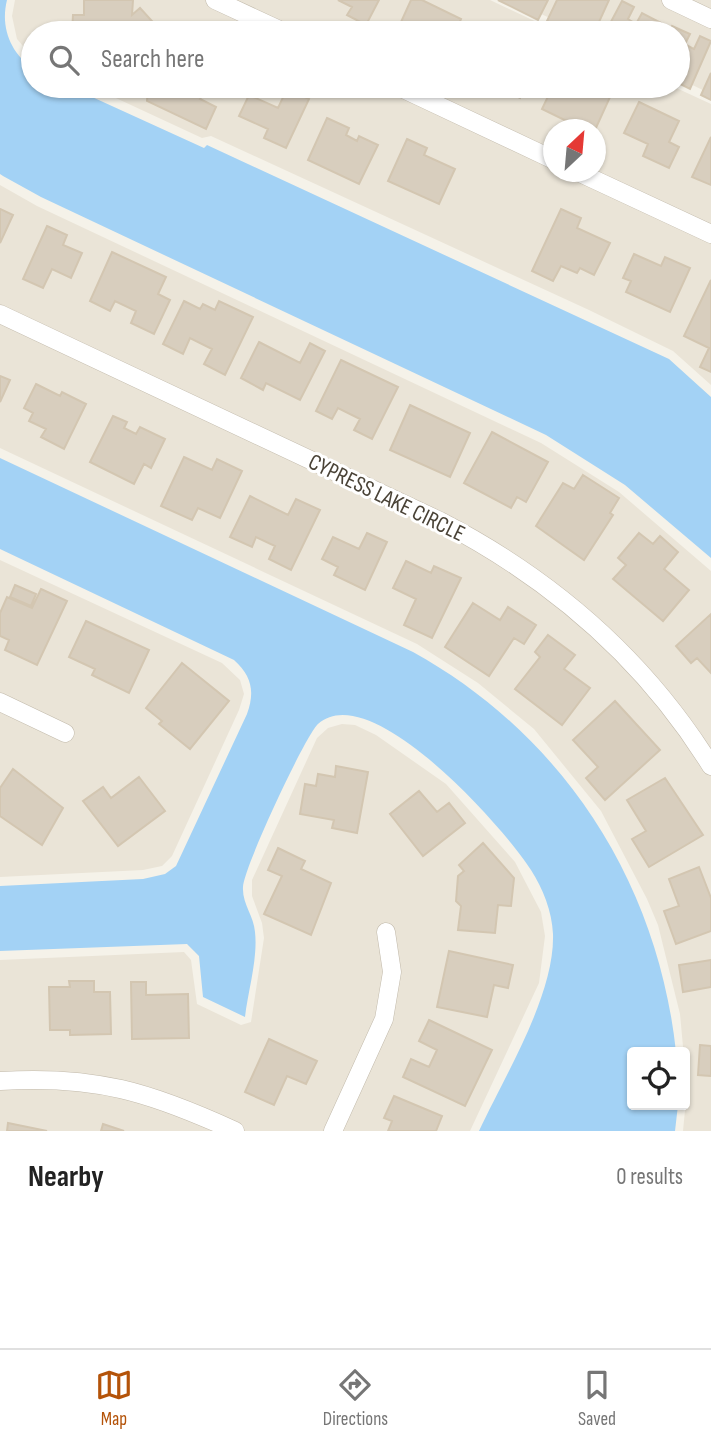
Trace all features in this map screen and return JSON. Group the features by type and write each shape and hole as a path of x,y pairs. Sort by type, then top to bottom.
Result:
{"street":[{"path":"215,0 260,21"},
{"path":"671,0 711,19"},
{"path":"422,98 543,155"},
{"path":"599,182 711,234"},
{"name":"CYPRESS LAKE CIRCLE","path":"0,314 440,520 502,555 582,613 614,642 675,711 711,766"},
{"path":"0,702 65,733"},
{"path":"333,1131 384,1019 392,971 386,932"},
{"path":"0,1081 55,1079 118,1086 161,1098 235,1131"}],"shaded area":[{"path":"15,0 490,0 535,21 21,21 21,44 17,39 12,16"},
{"path":"511,0 711,0 711,94 690,84 690,21 556,21"},
{"path":"690,94 711,104 711,385 673,351 211,136 202,138 116,98 690,98"},
{"path":"0,185 37,206 541,443 619,492 711,571 711,1131 683,1131 685,1110 690,1110 690,1047 683,1047 680,1014 658,925 647,899 601,811 534,729 478,683 417,644 0,448"},
{"path":"0,560 222,663 240,680 244,694 239,710 172,856 162,866 143,870 0,877"},
{"path":"342,724 355,725 376,735 446,784 515,862 541,912 545,936 539,983 470,1131 0,1131 0,960 184,952 191,960 197,1004 241,1025 251,1022 264,938 262,923 252,896 252,880 317,738 328,728"}],"water":[{"path":"0,0 7,0 6,30 13,48 21,58 21,98 94,98 204,148 207,145 669,359 711,397 711,558 625,485 546,435 41,197 0,174"},
{"path":"0,458 413,652 467,686 515,726 557,770 594,819 624,873 648,929 666,989 675,1047 627,1047 627,1110 677,1110 675,1131 479,1131 526,1034 546,983 553,934 549,909 531,870 517,850 466,793 435,764 402,739 370,721 341,715 318,724 301,752 263,831 243,887 256,942 245,1017 203,997 199,956 187,944 0,951 0,886 143,879 165,874 176,866 247,714 251,691 245,672 234,660 0,549"}],"building":[{"path":"84,0 133,0 132,15 140,8 152,21 73,21 73,15 84,15"},
{"path":"338,0 379,0 368,21 358,21 347,15 352,7"},
{"path":"411,0 422,0 461,19 460,21 401,21"},
{"path":"498,0 548,0 538,20"},
{"path":"557,0 609,0 599,21 547,21"},
{"path":"622,1 634,7 628,19 631,21 611,21"},
{"path":"642,13 657,21 638,21"},
{"path":"700,36 711,41 690,89 690,47 694,49"},
{"path":"711,73 711,100 701,95"},
{"path":"147,98 200,98 216,107 206,129 147,101"},
{"path":"248,98 256,98 278,108 283,98 309,99 286,148 264,138 268,129 239,116"},
{"path":"547,98 610,98 600,119 562,119 542,109"},
{"path":"639,102 679,121 669,142 679,147 669,168 643,156 648,144 624,133"},
{"path":"327,118 349,128 346,135 357,141 359,136 378,145 359,184 308,160"},
{"path":"711,137 711,185 692,177"},
{"path":"407,139 427,148 424,155 455,169 439,204 388,181"},
{"path":"0,209 13,215 0,243"},
{"path":"561,209 581,218 577,228 610,243 594,275 580,268 577,273 561,266 553,281 532,271"},
{"path":"47,226 67,235 63,245 82,253 71,278 52,269 43,288 23,279"},
{"path":"112,252 166,277 158,294 170,300 154,334 131,323 136,311 115,301 110,311 90,301"},
{"path":"634,254 661,266 665,257 690,268 670,312 626,292 631,281 623,278"},
{"path":"711,280 711,372 700,367 709,348 684,336"},
{"path":"184,301 200,309 203,304 215,310 219,301 253,317 225,375 204,364 212,349 190,338 183,354 163,344"},
{"path":"259,342 300,363 310,343 325,351 300,400 266,383 263,390 241,378"},
{"path":"341,360 398,387 372,439 354,430 360,419 338,408 332,419 316,411"},
{"path":"0,376 10,380 0,402"},
{"path":"36,384 60,396 62,392 86,404 64,449 41,437 46,429 29,421 33,413 24,408"},
{"path":"410,405 470,433 450,477 390,450"},
{"path":"113,416 127,422 124,428 136,434 140,427 165,439 151,468 144,464 134,484 90,462"},
{"path":"492,432 548,462 526,502 517,497 511,508 464,483"},
{"path":"184,457 212,470 217,459 242,471 220,518 198,508 192,520 161,506"},
{"path":"583,475 619,498 610,513 613,515 584,560 536,526 563,483 574,489"},
{"path":"250,496 288,515 296,499 320,510 291,570 269,559 275,546 256,537 252,547 230,537"},
{"path":"367,533 387,542 365,590 334,575 338,567 322,559 333,537 359,549"},
{"path":"639,533 653,544 660,536 678,552 664,569 689,590 663,621 613,579 626,565 618,558"},
{"path":"406,561 431,573 434,566 461,578 432,638 404,625 416,599 393,588"},
{"path":"15,585 36,594 31,606 10,597"},
{"path":"41,589 67,601 37,665 5,650 9,640 0,636 0,613 7,597 32,608"},
{"path":"473,603 500,620 508,607 536,625 524,644 514,638 489,676 445,647"},
{"path":"711,614 711,673 697,658 691,663 676,646"},
{"path":"86,621 149,650 129,693 92,675 95,669 69,657"},
{"path":"548,635 575,655 564,669 590,688 562,725 515,689 540,657 535,652"},
{"path":"182,663 229,701 190,749 159,724 162,721 146,708"},
{"path":"615,701 660,750 605,800 586,778 598,767 573,740"},
{"path":"336,766 368,772 357,833 332,828 334,820 300,814 305,784 316,786 318,774 335,777"},
{"path":"13,769 63,808 42,845 0,816 0,788"},
{"path":"139,777 165,811 118,846 83,801 103,787 111,798"},
{"path":"665,778 703,835 649,867 632,839 646,831 627,800"},
{"path":"419,791 437,812 449,803 465,823 423,856 390,814"},
{"path":"483,843 514,878 511,906 498,905 495,933 458,930 461,906 456,901 458,876 464,871 459,865"},
{"path":"278,848 305,861 301,869 331,883 311,935 264,914 282,876 268,870"},
{"path":"699,867 711,898 711,931 676,944 664,911 679,906 669,879"},
{"path":"449,951 513,965 508,988 494,985 487,1017 437,1007"},
{"path":"711,960 711,987 683,992 679,965"},
{"path":"69,981 94,981 94,992 110,992 111,1034 70,1035 70,1030 50,1030 49,987 70,987"},
{"path":"131,982 146,982 146,995 188,994 189,1038 132,1039"},
{"path":"429,1020 492,1050 465,1106 403,1077 411,1059 429,1067 437,1050 419,1041"},
{"path":"269,1039 317,1061 306,1084 287,1076 274,1105 245,1092"},
{"path":"700,1045 711,1046 711,1076 698,1075"},
{"path":"394,1096 442,1116 436,1131 388,1131 392,1121 384,1118"},
{"path":"8,1123 47,1131 7,1131"},
{"path":"103,1124 124,1131 101,1131"}]}
